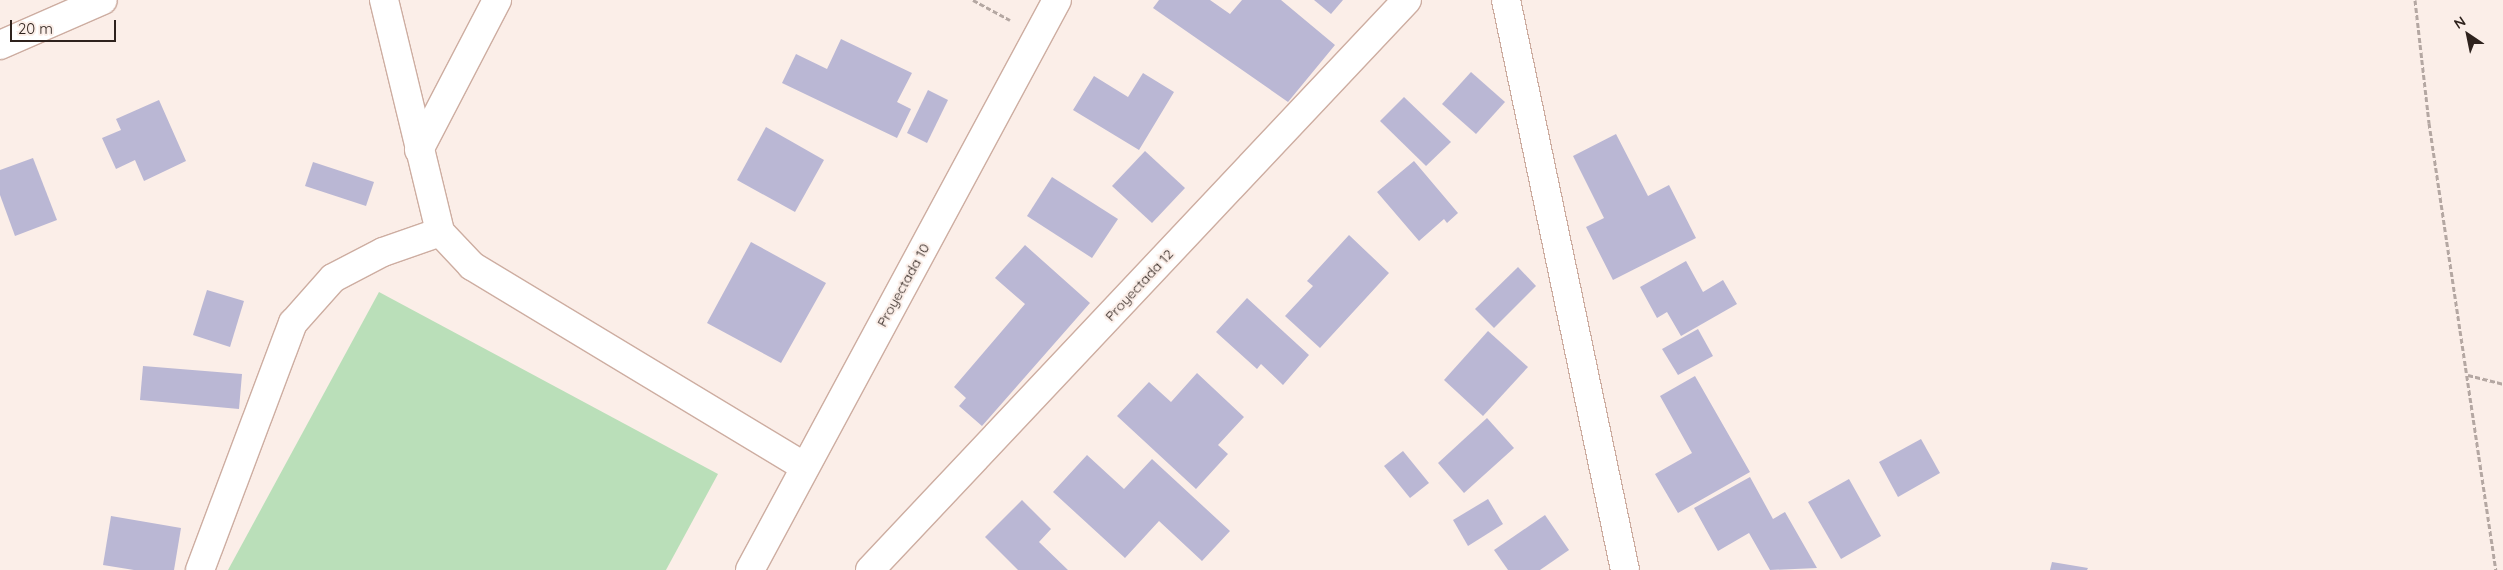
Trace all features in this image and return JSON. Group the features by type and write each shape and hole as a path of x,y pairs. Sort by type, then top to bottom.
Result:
{"street":[{"path":"0,45 103,0"},
{"path":"384,0 440,232 472,266 804,466"},
{"path":"419,150 497,0"},
{"name":"Proyectada 10","path":"750,570 804,466 1057,0"},
{"name":"Proyectada 12","path":"870,570 1407,0"},
{"path":"1506,0 1625,570"},
{"path":"200,570 293,323 333,278 383,252 440,232"}],"path":[{"path":"973,0 1038,35"},
{"path":"2415,0 2429,122 2496,570"},
{"path":"2468,375 2503,384"}],"green space":[{"path":"379,292 718,474 666,570 228,570"}],"building":[{"path":"1159,0 1210,0 1230,14 1242,0 1281,0 1335,45 1288,102 1153,8"},
{"path":"1314,0 1343,0 1331,14"},
{"path":"841,39 912,73 897,102 911,109 897,138 782,83 796,54 827,69"},
{"path":"1471,72 1505,102 1476,134 1442,104"},
{"path":"1143,73 1174,92 1139,150 1073,110 1094,76 1128,97"},
{"path":"928,90 948,100 927,143 907,133"},
{"path":"1404,97 1451,142 1426,166 1380,121"},
{"path":"159,100 186,161 144,181 135,160 116,169 102,138 121,130 116,119"},
{"path":"766,127 824,160 795,212 737,180"},
{"path":"1616,134 1648,196 1669,185 1696,238 1613,280 1586,227 1604,218 1573,156"},
{"path":"1145,151 1185,188 1152,223 1112,186"},
{"path":"33,158 57,220 15,236 0,195 0,170"},
{"path":"1414,161 1458,213 1447,223 1444,219 1419,241 1377,192"},
{"path":"313,162 374,182 366,206 305,186"},
{"path":"1052,177 1118,219 1092,258 1027,216"},
{"path":"1349,235 1389,273 1320,348 1285,316 1313,286 1307,281"},
{"path":"751,242 826,283 781,363 707,323"},
{"path":"1025,245 1090,303 982,426 959,406 966,398 954,387 1025,304 995,278"},
{"path":"1686,261 1703,292 1723,280 1737,304 1681,336 1667,312 1657,318 1640,287"},
{"path":"1518,267 1536,286 1494,328 1475,309"},
{"path":"207,290 244,301 230,347 193,335"},
{"path":"1247,298 1309,355 1283,385 1261,364 1257,369 1216,332"},
{"path":"1698,329 1713,356 1678,375 1662,349"},
{"path":"1488,331 1528,367 1483,416 1444,380"},
{"path":"143,366 242,374 239,409 140,400"},
{"path":"1197,373 1244,417 1218,445 1228,454 1196,489 1117,416 1149,382 1171,402"},
{"path":"1695,376 1750,472 1678,513 1655,474 1692,453 1660,396"},
{"path":"1487,418 1514,448 1464,493 1438,463"},
{"path":"1921,439 1940,473 1898,497 1879,462"},
{"path":"1403,451 1429,483 1410,498 1384,466"},
{"path":"1087,455 1124,489 1152,459 1230,531 1202,561 1159,521 1125,558 1053,492"},
{"path":"1750,477 1773,519 1785,512 1817,568 1770,570 1749,533 1718,551 1694,508"},
{"path":"1849,479 1881,536 1841,559 1808,502"},
{"path":"1488,499 1503,524 1468,546 1453,520"},
{"path":"1022,500 1051,529 1039,542 1068,570 1018,570 985,537"},
{"path":"1545,515 1569,550 1540,570 1508,570 1494,550"},
{"path":"111,516 181,528 174,570 134,570 103,565"},
{"path":"2052,562 2088,568 2087,570 2050,570"}]}
